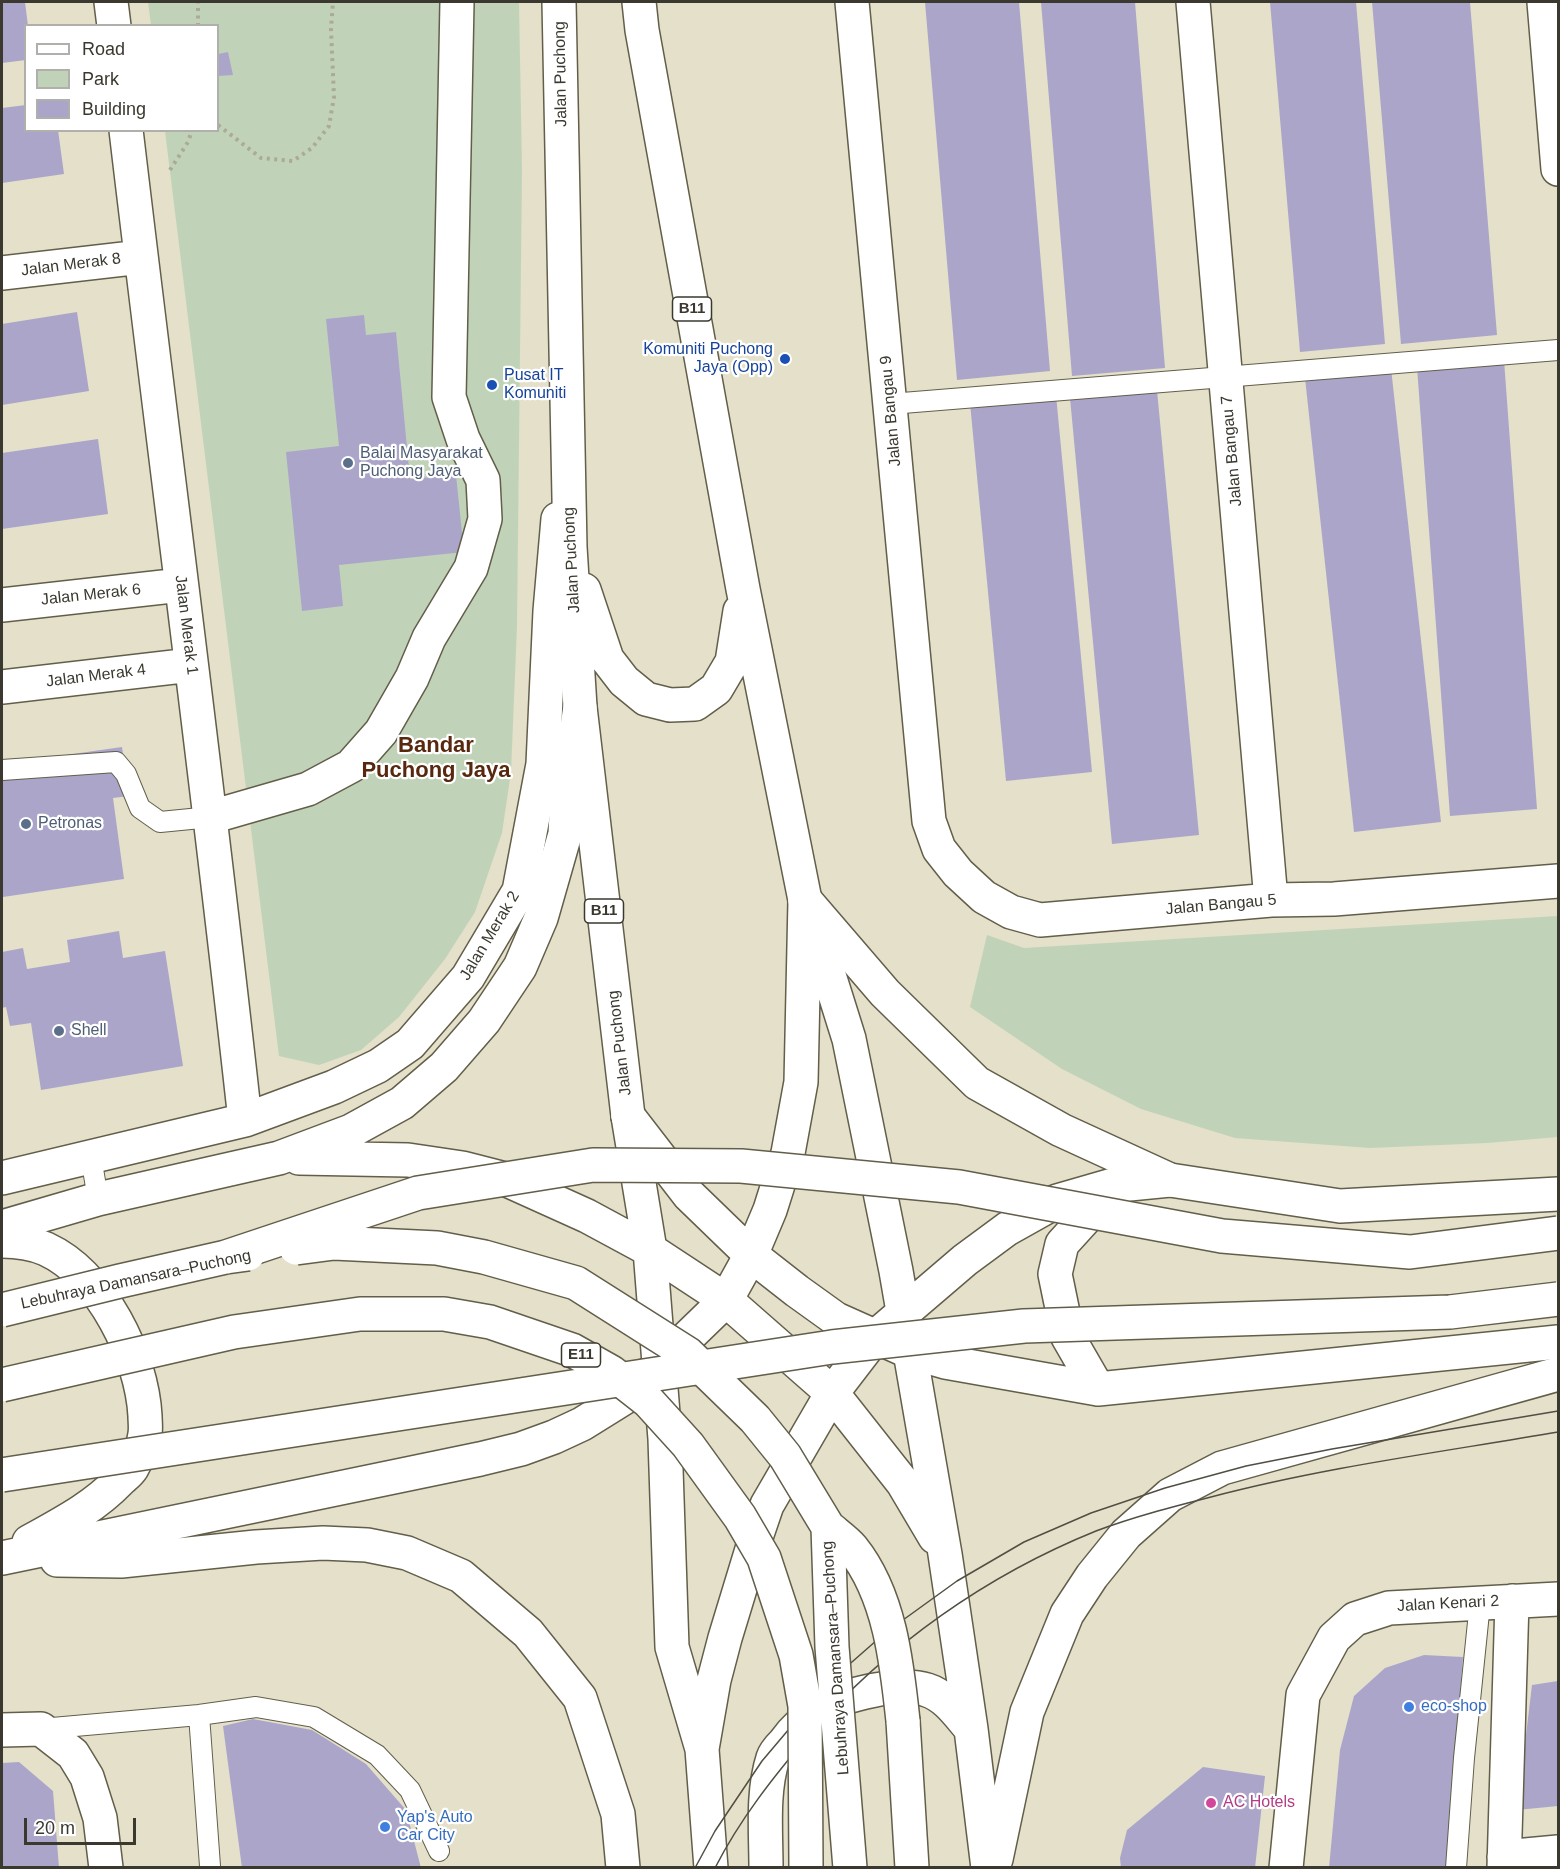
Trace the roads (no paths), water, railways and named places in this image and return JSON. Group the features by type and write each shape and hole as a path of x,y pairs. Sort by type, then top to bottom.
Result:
{"main road":[{"path":"111,2 114,24"},
{"path":"211,817 308,789 351,766 381,732 412,678 429,638 471,568 485,519 483,480 463,439 449,397 457,2"},
{"name":"Jalan Puchong","path":"559,2 570,547 580,707 628,1116 650,1250 665,1439 672,1647 702,1749"},
{"name":"B11","path":"639,2 642,30 743,589 806,900"},
{"name":"Jalan Bangau 9","path":"852,2 929,821"},
{"name":"Jalan Bangau 7","path":"1193,2 1271,900"},
{"path":"1544,2 1554,56 1558,169"},
{"name":"Jalan Merak 1","path":"126,132 190,665 211,817 245,1120"},
{"name":"Jalan Merak 8","path":"2,273 141,257"},
{"name":"Jalan Merak 2","path":"2,1178 245,1120 334,1087 378,1066 410,1044 468,977 519,891 543,764 550,611 568,416"},
{"path":"570,547 607,659 624,681 646,699 670,705 695,704 716,689 732,662 743,589"},
{"name":"Jalan Merak 6","path":"2,606 181,585"},
{"name":"Jalan Merak 4","path":"2,687 190,665"},
{"path":"2,1227 98,1199 279,1158 351,1131 402,1103 444,1066 484,1021 520,967 541,918 565,834 567,794 580,707"},
{"name":"Jalan Bangau 5","path":"929,821 939,849 958,873 984,897 1011,912 1040,920 1271,900 1334,899 1558,881"},
{"path":"806,900 885,993 977,1083 1061,1130 1170,1180"},
{"path":"2,1558 521,1449 582,1424 627,1396 726,1300 751,1255 770,1210 788,1153 801,1082 806,900"},
{"path":"806,900 849,1039 904,1313 945,1554 971,1729 988,1868"},
{"path":"628,1116 690,1195 751,1255 836,1319 910,1352 945,1362 1098,1389 1558,1342"},
{"path":"279,1158 408,1160 462,1168 504,1179 587,1216 650,1250 726,1300 832,1393 903,1483 945,1554"},
{"path":"226,1257 418,1193 593,1165 741,1166 959,1187 1222,1236 1410,1252 1558,1233"},
{"path":"1098,1389 1068,1336 1055,1274 1062,1244 1092,1211 1170,1180"},
{"path":"711,1868 702,1749 714,1680 725,1638 767,1505 832,1393 875,1337 965,1260 1008,1229 1057,1201 1109,1186 1170,1180 1340,1206 1558,1194"},
{"path":"2,1241 20,1241 47,1250 88,1281 108,1308 124,1337 138,1371 146,1434 131,1470 104,1496 77,1515 2,1558"},
{"name":"Lebuhraya Damansara–Puchong","path":"2,1310 226,1257 334,1243 436,1248 484,1257 576,1283 688,1354 755,1419 784,1455 828,1527 832,1647 850,1868"},
{"path":"2,1475 832,1347 1024,1326 1450,1312 1558,1299"},
{"name":"E11","path":"2,1385 234,1332 360,1314 444,1314 490,1322 572,1350 611,1372 648,1401 688,1445 740,1516 764,1558 796,1655 805,1706 806,1868"},
{"path":"994,1868 1027,1712 1067,1614 1092,1576 1126,1534 1170,1495 1222,1468 1558,1374"},
{"path":"828,1527 851,1547 866,1568 878,1592 888,1630 898,1675 903,1721 912,1868"},
{"path":"2,1558 121,1561 256,1546 323,1543 368,1545 407,1553 461,1576 528,1633 580,1698 618,1814 623,1868"},
{"name":"Jalan Kenari 2","path":"1286,1868 1303,1695 1334,1638 1355,1619 1389,1608 1558,1599"},
{"path":"1496,1602 1504,1862 1558,1852"},
{"path":"766,1868 767,1789 774,1756 793,1730 822,1708 883,1688 910,1686 929,1690 949,1704 971,1729"},
{"path":"2,1730 40,1729 73,1754 87,1777 100,1818 106,1868"}],"lane":[{"path":"890,404 1558,350"},
{"path":"2,770 116,762 126,774 140,808 160,822 211,817"},
{"path":"91,1157 98,1199"},
{"path":"1456,1868 1464,1758 1496,1602"},
{"path":"40,1729 256,1707 314,1717 377,1755 410,1790 439,1851"},
{"path":"199,1714 210,1866"}],"tram line":[{"path":"695,1868 715,1831 762,1761 828,1683 885,1633 957,1581 1024,1542 1091,1513 1165,1488 1246,1466 1332,1449 1558,1411"},
{"path":"715,1868 735,1832 758,1798 810,1734 840,1702 906,1642 978,1591 1016,1569 1096,1531 1138,1517 1254,1486 1427,1453 1558,1432"}],"place":[{"name":"Komuniti Puchong Jaya (Opp)","path":"785,359"},
{"name":"Pusat IT Komuniti","path":"492,385"},
{"name":"Balai Masyarakat Puchong Jaya","path":"348,463"},
{"name":"Petronas","path":"26,824"},
{"name":"Shell","path":"59,1031"},
{"name":"eco-shop","path":"1409,1707"},
{"name":"AC Hotels","path":"1211,1803"},
{"name":"Yap's Auto Car City","path":"385,1827"}],"district":[{"name":"Bandar Puchong Jaya","path":"436,758"}]}
